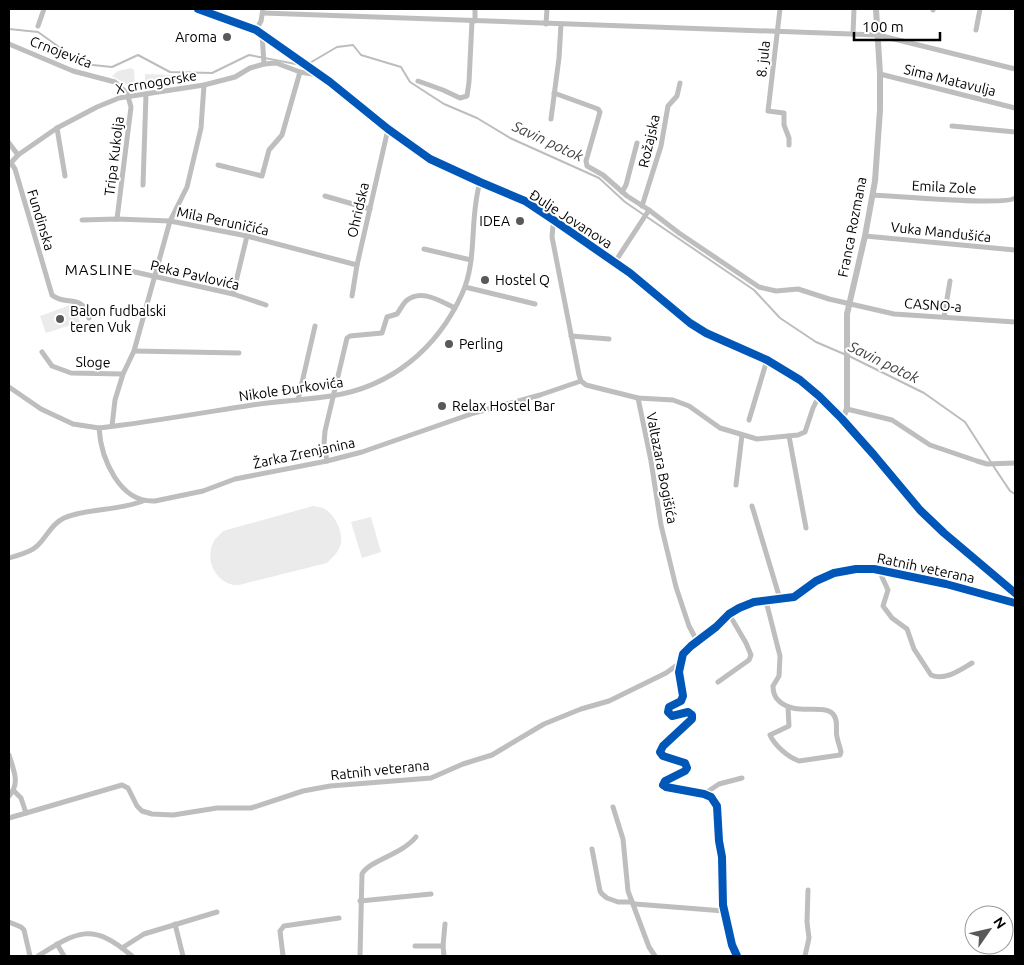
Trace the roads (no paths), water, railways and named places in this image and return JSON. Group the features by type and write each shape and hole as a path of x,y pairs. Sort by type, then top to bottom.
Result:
{"street":[{"path":"38,26 44,9"},
{"name":"Đulje Jovanova","path":"198,9 259,32 430,159 525,202 615,262 698,328 767,360 795,377 819,396 842,419 920,510 1015,594"},
{"path":"418,81 460,98 467,96 475,9"},
{"path":"546,24 547,9"},
{"name":"8. jula","path":"780,9 768,111 784,113 784,125 789,138 789,145"},
{"path":"853,34 854,9"},
{"name":"Franca Rozmana","path":"842,419 847,409 849,304 874,195 880,110 876,9"},
{"path":"976,30 980,9"},
{"path":"319,75 300,72 276,63 264,62 259,32 263,11 546,24 878,35 1015,69"},
{"path":"551,119 559,58 561,24"},
{"name":"Crnojevića","path":"9,44 73,71 113,81 121,86 129,96"},
{"name":"X crnogorske","path":"10,164 18,155 57,128 97,107 129,96 204,85 236,77 264,62"},
{"path":"218,165 262,176 269,150 282,135 300,72"},
{"name":"Sima Matavulja","path":"880,74 1015,108"},
{"name":"Rožajska","path":"642,206 662,146 668,106 677,96 680,83"},
{"path":"112,426 115,400 123,374 134,351 170,221 187,187 201,128 204,85"},
{"path":"143,185 146,94"},
{"name":"CASNO-a","path":"554,94 598,109 600,112 586,164 642,206 647,214 679,233 759,287 776,290 798,290 894,314 1015,322"},
{"name":"Tripa Kukolja","path":"117,219 131,106 129,96"},
{"path":"952,126 1015,132"},
{"path":"57,128 65,176"},
{"name":"Ohridska","path":"352,296 357,265 388,129"},
{"path":"9,143 18,155"},
{"path":"622,192 626,185 637,144"},
{"name":"Fundinska","path":"10,164 15,169 52,295 80,303 87,308 89,318"},
{"name":"Nikole Đurkovića","path":"9,387 41,409 73,424 99,428 261,404 332,396 377,383 400,371 425,349 455,308 465,286 471,260 476,196 480,182"},
{"name":"Emila Zole","path":"874,195 977,200 1015,199"},
{"path":"325,196 370,209"},
{"path":"615,262 647,214"},
{"name":"Mila Peruničića","path":"82,220 170,221 247,236 357,265"},
{"path":"555,221 552,237 581,381"},
{"path":"233,294 247,236"},
{"name":"Vuka Mandušića","path":"865,236 1015,250"},
{"path":"424,249 471,260"},
{"name":"Peka Pavlovića","path":"118,268 233,294 266,305"},
{"path":"944,317 950,281"},
{"path":"465,286 535,304"},
{"path":"327,461 324,437 347,338 350,336 382,333 387,317 397,314 412,297 420,295 429,296 455,308"},
{"path":"298,400 315,326"},
{"path":"571,336 609,339"},
{"path":"134,351 239,353"},
{"name":"Sloge","path":"42,352 52,366 71,373 123,374"},
{"path":"749,420 767,360"},
{"name":"Valtazara Bogišića","path":"581,381 589,386 638,398 668,552 682,607 697,641"},
{"name":"Žarka Zrenjanina","path":"9,558 34,549 51,528 64,518 126,507 144,500 170,499 203,491 235,479 327,461 362,452 474,413 540,395 581,381"},
{"path":"638,398 673,400 689,406 720,428 764,440 798,435 805,432 819,396"},
{"path":"847,409 892,420 930,445 987,464 1015,463"},
{"path":"99,428 102,450 110,469 124,488 134,496 144,500"},
{"path":"736,485 742,435"},
{"path":"789,436 806,528"},
{"path":"752,506 780,599"},
{"name":"Ratnih veterana","path":"9,818 122,785 128,788 137,806 142,811 152,814 173,814 217,808 251,808 303,791 330,786 431,778 463,764 492,755 544,724 609,701 666,673 681,662 684,654 697,641 716,627 728,614 754,602 794,597 816,581 834,573 866,568 946,584 1015,603"},
{"path":"881,571 888,590 883,606 892,618 907,629 914,649 931,675 945,676 972,663"},
{"path":"766,601 780,656 779,676 774,683 773,692 779,701 788,707 815,710 826,709 832,712 837,721 836,734 841,752 840,755 799,761 780,748 770,735 789,726 788,707"},
{"path":"718,682 749,660 751,655 746,643 728,614"},
{"path":"681,662 680,672 683,696 681,700 669,707 668,712 672,716 688,712 692,715 692,719 662,748 660,753 663,756 685,763 687,768 665,781 664,785 666,788 704,794 714,800 718,809 724,911 732,945 737,956"},
{"path":"9,755 16,777 13,790 9,796"},
{"path":"704,794 719,784 742,778"},
{"path":"13,790 22,798 26,813"},
{"path":"613,807 623,839 628,891 649,947 655,956"},
{"path":"360,956 360,901 364,869 399,852 409,846 416,838"},
{"path":"592,849 600,891 607,898 618,902 631,902 634,904 724,911"},
{"path":"805,956 809,938 807,922 808,890"},
{"path":"360,901 431,894"},
{"path":"122,948 144,934 217,912"},
{"path":"283,956 280,931 284,926 339,918"},
{"path":"9,922 24,930 30,956"},
{"path":"175,924 183,956"},
{"path":"444,956 445,924"},
{"path":"38,956 66,938 90,934 105,938 132,956"},
{"path":"56,944 64,956"},
{"path":"415,946 443,946"}],"waterway":[{"name":"Savin potok","path":"9,29 38,32 83,64 112,67 138,55 170,72 212,73 249,55 301,65"},
{"name":"Savin potok","path":"308,64 337,47 353,45 361,55 401,67 410,82 444,104 477,118 510,138 599,178 625,202 754,290 780,318 816,342 844,354"},
{"name":"Savin potok","path":"849,356 924,393 965,422 1010,491 1015,494"}],"place":[{"name":"Aroma","path":"227,37"},
{"name":"IDEA","path":"520,221"},
{"name":"Hostel Q","path":"485,280"},
{"name":"Balon fudbalski teren Vuk","path":"60,319"},
{"name":"Perling","path":"449,344"},
{"name":"Relax Hostel Bar","path":"442,406"}],"district":[{"name":"MASLINE","path":"99,269"}]}
